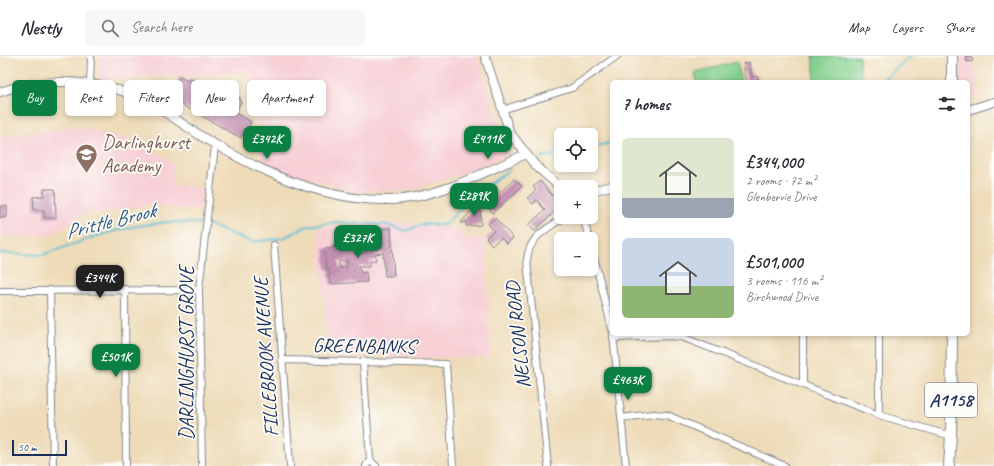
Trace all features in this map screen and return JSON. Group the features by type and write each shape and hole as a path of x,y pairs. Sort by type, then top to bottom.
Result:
{"main road":[{"path":"952,56 952,80"},
{"name":"A1158","path":"948,466 951,436 952,336"}],"street":[{"path":"90,80 91,56"},
{"path":"485,56 510,133 526,154 554,181"},
{"path":"502,110 572,88 609,58 617,56"},
{"path":"0,92 46,83 65,83"},
{"path":"116,91 132,95 152,104 215,145 248,162 307,186 350,198 394,200 432,193 526,154"},
{"path":"970,109 994,102"},
{"name":"DARLINGHURST GROVE","path":"202,466 199,290 215,145"},
{"path":"598,189 610,186"},
{"name":"NELSON ROAD","path":"548,466 527,260 529,248 533,239 554,223"},
{"name":"FILLEBROOK AVENUE","path":"274,245 290,466"},
{"path":"598,274 610,321"},
{"path":"125,289 126,466"},
{"path":"0,291 125,289 199,290"},
{"path":"50,290 53,466"},
{"path":"626,466 613,336 682,336 879,415 951,436"},
{"path":"803,336 803,385"},
{"path":"879,336 879,415"},
{"name":"GREENBANKS","path":"282,360 446,364 453,466"},
{"path":"363,361 370,460 366,466"},
{"path":"621,418 653,414 667,415 785,466"},
{"path":"370,460 376,466"}],"shaded area":[{"path":"99,56 477,56 510,154 461,174 411,190 356,192 262,165 255,116 326,116 326,80 250,80 249,72 99,80"},
{"path":"959,56 971,56 980,97 970,100 970,80 959,80"},
{"name":"Darlinghurst Academy","path":"77,127 143,142 173,163 173,185 202,188 200,211 151,205 82,215 51,236 0,236 0,138 5,135"},
{"path":"390,222 465,229 465,238 485,238 491,358 328,356 318,227"}],"green space":[{"path":"813,56 859,56 861,80 815,80"},
{"path":"737,62 741,80 697,80 695,72"}],"building":[{"path":"966,56 971,56 973,61 967,62"},
{"path":"749,62 752,77 757,76 758,80 747,80 743,64"},
{"path":"180,76 188,81 190,78 194,80 191,80 191,110 183,105 183,80 178,80"},
{"path":"239,115 251,122 241,138 202,116"},
{"path":"514,179 522,186 493,213 486,206"},
{"path":"540,181 554,198 554,212 534,231 528,225 545,210 537,200 533,204 527,198 536,190 533,187"},
{"path":"44,189 55,189 56,218 44,218 44,210 34,210 33,197 44,196"},
{"path":"480,202 481,225 466,226 466,222 460,223"},
{"path":"0,206 7,206 7,217 0,218"},
{"path":"495,218 513,238 507,244 501,238 492,245 486,238 494,231 488,224"},
{"path":"391,228 394,276 385,276 383,253 375,254 376,260 370,261 370,266 359,266 361,273 366,272 367,282 330,284 329,269 326,269 324,249 334,248 334,245 342,244 342,240 357,239 355,254 367,253 367,250 364,251 363,240 376,239 377,247 383,247 381,229","holes":["339,261 347,261 347,267 339,268"]}],"waterway":[{"name":"Prittle Brook","path":"882,80 911,56"},
{"name":"Prittle Brook","path":"598,146 610,143"},
{"name":"Prittle Brook","path":"542,157 554,155"},
{"name":"Prittle Brook","path":"0,253 42,255 106,233 137,226 168,222 207,224 252,242 283,238 307,226 335,222 388,225 406,231 424,224 445,225 466,202 510,169"}],"place":[{"name":"Darlinghurst Academy","path":"86,174"}]}
